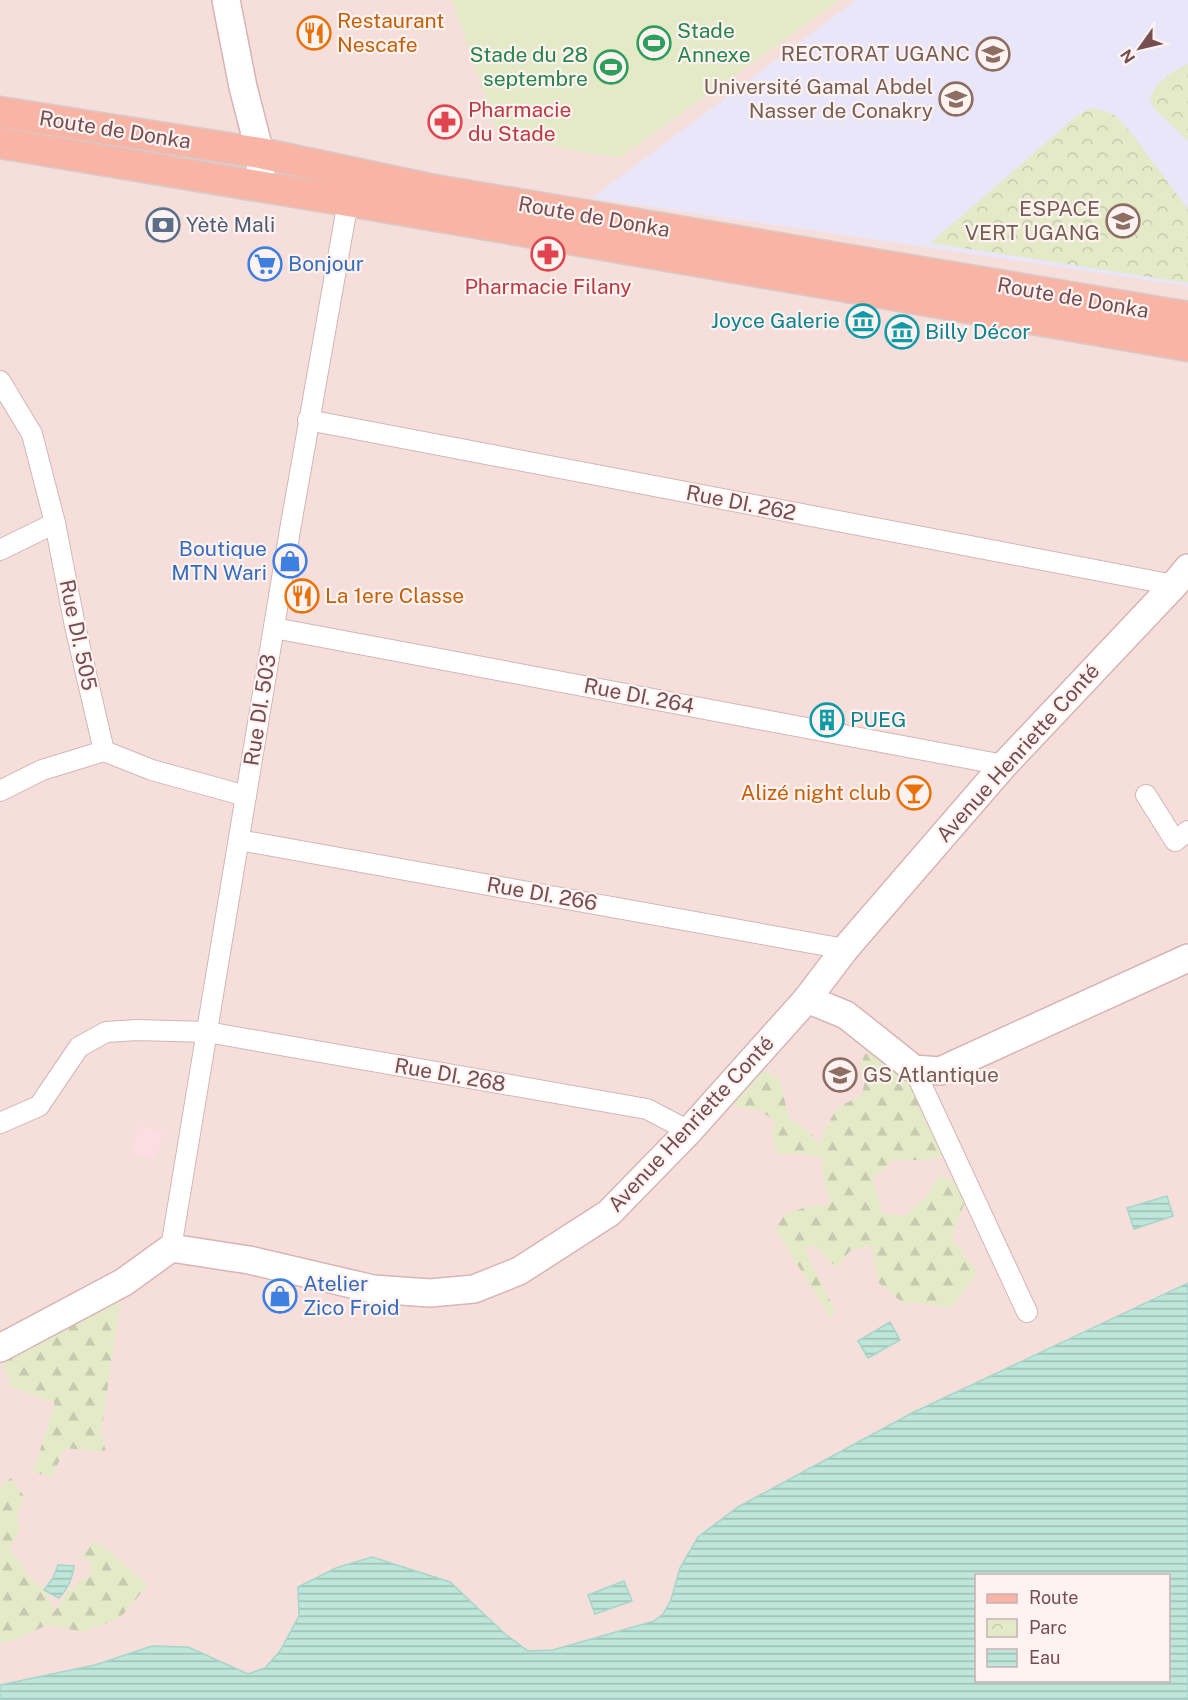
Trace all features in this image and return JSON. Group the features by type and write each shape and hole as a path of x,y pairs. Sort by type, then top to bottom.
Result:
{"main road":[{"path":"226,0 243,87 260,153 261,186"},
{"name":"Route de Donka","path":"0,112 260,153 441,191 1188,317"},
{"name":"Route de Donka","path":"0,143 1188,346"},
{"name":"Avenue Henriette Conté","path":"171,1248 249,1260 373,1289 430,1293 474,1289 519,1271 609,1213 689,1131 807,999 845,949 1004,765 1181,576"},
{"path":"807,999 846,1015 914,1069 940,1071 1188,958"},
{"path":"0,1348 124,1282 171,1248"}],"street":[{"name":"Rue DI. 503","path":"171,1248 308,420 353,172"},
{"name":"Rue DI. 505","path":"0,381 32,434 55,523 75,626 104,751"},
{"name":"Rue DI. 262","path":"308,420 1181,576"},
{"path":"0,550 55,523"},
{"name":"Rue DI. 264","path":"274,628 1004,765"},
{"path":"0,792 42,770 104,751 153,770 246,796"},
{"path":"1146,795 1175,841 1188,831"},
{"name":"Rue DI. 266","path":"239,840 845,949"},
{"name":"Rue DI. 268","path":"0,1123 39,1106 79,1047 106,1032 137,1030 207,1032 647,1109 689,1131"},
{"path":"914,1069 1027,1312"}],"shaded area":[{"path":"0,0 1188,0 1188,1283 912,1413 680,1568 671,1600 663,1614 654,1620 553,1650 528,1651 505,1634 299,1615 280,1651 265,1668 248,1674 188,1647 152,1646 95,1665 0,1685"},
{"name":"Université Gamal Abdel Nasser de Conakry","path":"856,0 1188,0 1188,286 592,198"},
{"path":"139,1125 163,1132 156,1160 131,1153"}],"green space":[{"name":"Stade du 28 septembre","path":"452,0 840,0 620,158 581,152 498,133"},
{"path":"1188,64 1188,141 1154,108 1150,101 1159,83"},
{"path":"1091,108 1116,116 1188,209 1188,283 930,243 1078,115"},
{"path":"882,1052 912,1059 947,1153 931,1160 894,1160 873,1178 882,1213 904,1216 927,1196 939,1175 955,1182 965,1201 952,1237 977,1273 952,1308 920,1303 904,1304 879,1283 871,1245 850,1251 837,1267 814,1245 805,1249 835,1311 830,1318 775,1230 785,1214 807,1207 831,1204 824,1182 822,1158 804,1154 776,1154 772,1133 775,1121 761,1111 737,1107 727,1095 752,1066 779,1078 789,1118 810,1132 820,1145 824,1131 837,1108 862,1095 865,1080 860,1067 865,1054"},
{"path":"122,1290 101,1433 106,1452 65,1448 52,1477 33,1472 55,1403 11,1387 0,1355"},
{"path":"11,1478 24,1496 17,1517 20,1531 9,1549 21,1561 25,1573 45,1591 55,1611 69,1590 90,1574 91,1562 81,1557 93,1541 106,1548 148,1585 120,1618 84,1632 47,1625 0,1644 0,1487"}],"water":[{"path":"1167,1196 1173,1216 1134,1229 1127,1208"},
{"path":"1188,1283 1188,1700 0,1700 0,1685 95,1665 152,1646 188,1647 248,1674 265,1668 280,1651 299,1616 298,1587 336,1568 372,1557 450,1582 505,1634 528,1651 553,1650 654,1621 663,1614 671,1600 680,1568 698,1537 738,1507 912,1413"},
{"path":"890,1322 900,1340 868,1358 858,1341"},
{"path":"58,1565 74,1566 69,1584 59,1598 44,1590 53,1578"},
{"path":"624,1581 632,1601 595,1614 588,1595"}],"place":[{"name":"Restaurant Nescafe","path":"314,33"},
{"name":"Stade Annexe","path":"654,43"},
{"name":"RECTORAT UGANC","path":"993,54"},
{"name":"Stade du 28 septembre","path":"611,67"},
{"name":"Université Gamal Abdel Nasser de Conakry","path":"956,99"},
{"name":"Pharmacie du Stade","path":"445,122"},
{"name":"ESPACE VERT UGANG","path":"1123,221"},
{"name":"Yètè Mali","path":"163,225"},
{"name":"Pharmacie Filany","path":"548,254"},
{"name":"Bonjour","path":"265,264"},
{"name":"Joyce Galerie","path":"863,321"},
{"name":"Billy Décor","path":"902,332"},
{"name":"Boutique MTN Wari","path":"290,561"},
{"name":"La 1ere Classe","path":"302,596"},
{"name":"PUEG","path":"827,720"},
{"name":"Alizé night club","path":"914,793"},
{"name":"GS Atlantique","path":"840,1075"},
{"name":"Atelier Zico Froid","path":"280,1296"}]}
